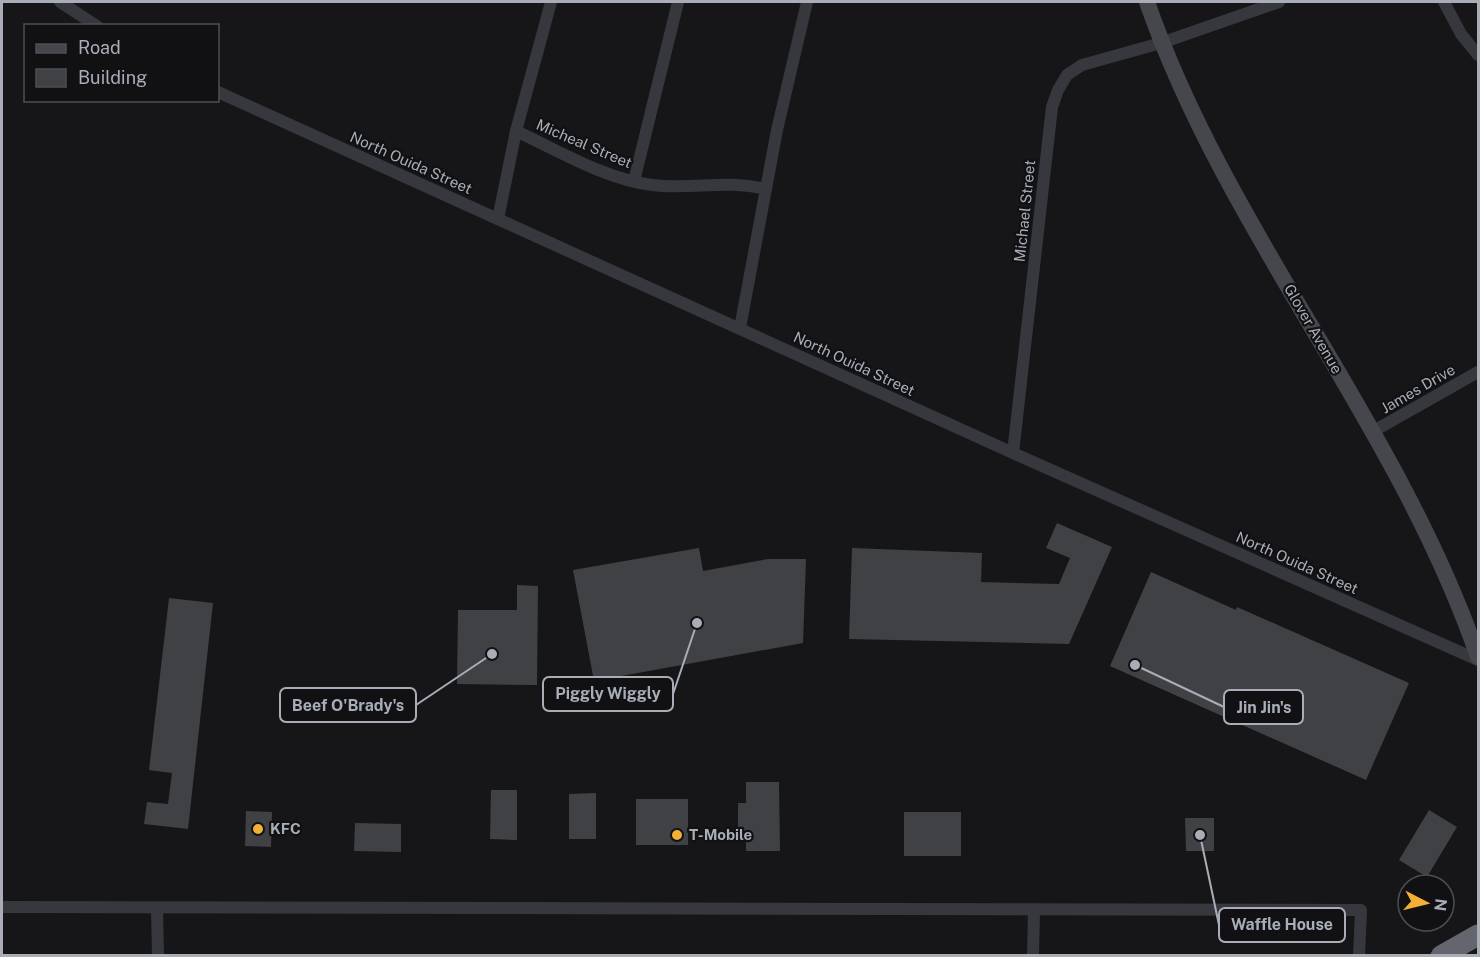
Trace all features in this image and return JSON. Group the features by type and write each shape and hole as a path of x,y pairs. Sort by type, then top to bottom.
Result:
{"highway":[{"path":"1441,956 1479,935"},
{"path":"1459,956 1479,953"}],"main road":[{"name":"Glover Avenue","path":"1147,2 1161,43 1187,104 1231,188 1372,432 1442,565 1479,658"}],"street":[{"path":"60,2 94,24"},
{"path":"516,131 551,2"},
{"path":"634,181 678,2"},
{"path":"740,328 766,189 807,2"},
{"name":"Michael Street","path":"1013,453 1052,107 1058,90 1067,75 1082,65 1161,43 1279,2"},
{"path":"1444,2 1461,34 1479,55"},
{"name":"North Ouida Street","path":"219,92 1013,453 1479,658"},
{"name":"Micheal Street","path":"498,219 516,131 584,163 634,181 664,186 734,183 766,189"},
{"name":"James Drive","path":"1372,432 1479,372"},
{"path":"2,907 1361,910 1359,956"},
{"path":"158,908 158,956"},
{"path":"1033,956 1034,910"}],"building":[{"path":"1057,523 1112,547 1069,644 849,639 852,548 982,553 981,582 1059,584 1070,558 1046,548"},
{"path":"699,548 703,571 768,559 806,559 803,643 594,681 573,570"},
{"path":"1151,572 1236,610 1237,607 1409,683 1366,780 1110,666"},
{"path":"517,585 538,586 537,685 457,684 458,610 517,610"},
{"path":"169,598 213,603 188,829 144,824 147,802 168,804 172,773 149,770"},
{"path":"746,782 779,782 780,851 746,851 746,840 738,839 738,803 746,803"},
{"path":"491,790 517,790 517,840 490,839"},
{"path":"596,793 596,839 569,839 569,794"},
{"path":"636,799 688,799 688,845 636,845"},
{"path":"1429,810 1457,827 1429,873 1420,873 1399,860"},
{"name":"KFC","path":"246,811 272,812 271,847 245,846"},
{"path":"904,812 961,812 961,856 904,856"},
{"path":"1185,818 1214,818 1214,851 1186,851"},
{"path":"355,823 401,824 401,852 354,851"}],"place":[{"name":"Piggly Wiggly","path":"697,623"},
{"name":"Beef O'Brady's","path":"492,654"},
{"name":"Jin Jin's","path":"1135,665"},
{"name":"KFC","path":"258,829"},
{"name":"T-Mobile","path":"677,835"},
{"name":"Waffle House","path":"1200,835"}]}
